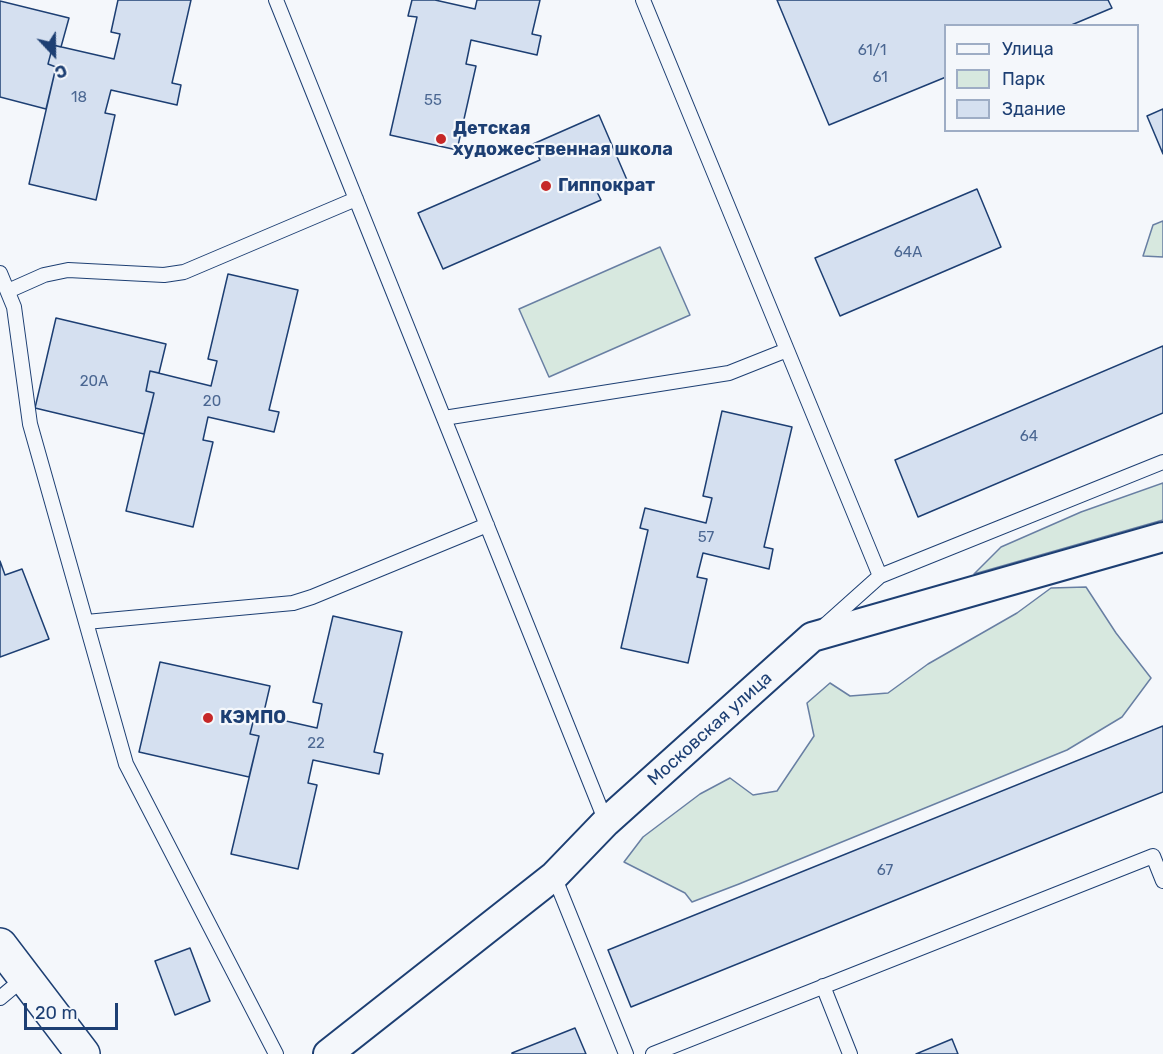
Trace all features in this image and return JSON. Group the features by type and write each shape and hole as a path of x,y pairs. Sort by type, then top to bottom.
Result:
{"main road":[{"path":"0,945 12,988 83,1054"}],"street":[{"name":"Московская улица","path":"328,1054 554,876 606,822 812,637 1163,537"}],"lane":[{"path":"276,0 606,822"},
{"path":"644,0 880,576"},
{"path":"8,291 44,275 68,270 154,275 184,272 356,199"},
{"path":"0,273 14,306 30,424 126,764 276,1054"},
{"path":"444,418 729,373 788,350"},
{"path":"812,637 880,576 1163,462"},
{"path":"86,622 293,603 487,525"},
{"path":"653,1054 1153,856 1163,881"},
{"path":"554,876 626,1054"},
{"path":"823,986 850,1054"}],"green space":[{"path":"1163,221 1163,257 1143,256 1153,225"},
{"path":"660,247 690,315 549,377 519,309"},
{"path":"1163,483 1163,520 974,574 1001,547 1081,512"},
{"path":"1086,587 1116,633 1151,678 1122,717 1067,750 692,902 685,893 624,862 643,837 700,794 730,778 753,795 777,791 814,736 807,703 830,683 850,696 888,693 928,664 1017,613 1051,588"}],"building":[{"path":"118,0 191,0 172,83 181,85 177,105 111,90 105,113 115,115 96,200 29,184 56,67 48,64 53,45 114,59 120,34 111,32"},
{"path":"412,0 435,0 475,9 477,0 540,0 532,34 541,36 537,55 471,40 466,64 476,66 457,150 390,135 417,17 408,16"},
{"path":"777,0 1108,0 1112,8 1074,24 944,24 944,78 829,125"},
{"path":"0,1 69,18 61,47 53,45 48,64 56,67 46,109 0,97"},
{"path":"1163,109 1163,154 1147,116"},
{"name":"Гиппократ","path":"599,115 627,180 597,192 601,200 443,269 418,213 540,160 533,144"},
{"path":"977,189 1001,247 840,316 815,258"},
{"path":"228,274 298,290 269,410 279,412 274,432 208,417 203,440 213,442 193,527 126,511 154,393 146,391 150,371 211,386 217,361 208,359"},
{"path":"56,318 166,344 159,373 150,371 146,391 154,393 144,434 35,408"},
{"path":"1163,346 1163,413 918,517 895,460"},
{"path":"722,411 792,427 764,547 773,549 769,569 703,553 697,577 707,579 688,663 621,648 648,530 640,528 645,508 706,523 712,498 703,496"},
{"path":"0,561 5,575 22,569 49,639 0,657"},
{"path":"333,616 402,632 374,752 383,754 379,774 313,760 308,783 317,785 298,869 231,854 259,736 250,734 255,714 317,728 322,704 313,702"},
{"path":"160,662 270,686 263,716 255,714 250,734 259,736 249,777 139,752"},
{"path":"1163,726 1163,792 631,1007 608,950"},
{"path":"190,948 210,1001 175,1015 155,961"},
{"path":"575,1028 586,1054 512,1054 512,1053"},
{"path":"952,1039 958,1054 916,1054"}],"place":[{"name":"Детская художественная школа","path":"441,139"},
{"name":"Гиппократ","path":"546,186"},
{"name":"КЭМПО","path":"208,718"}]}
